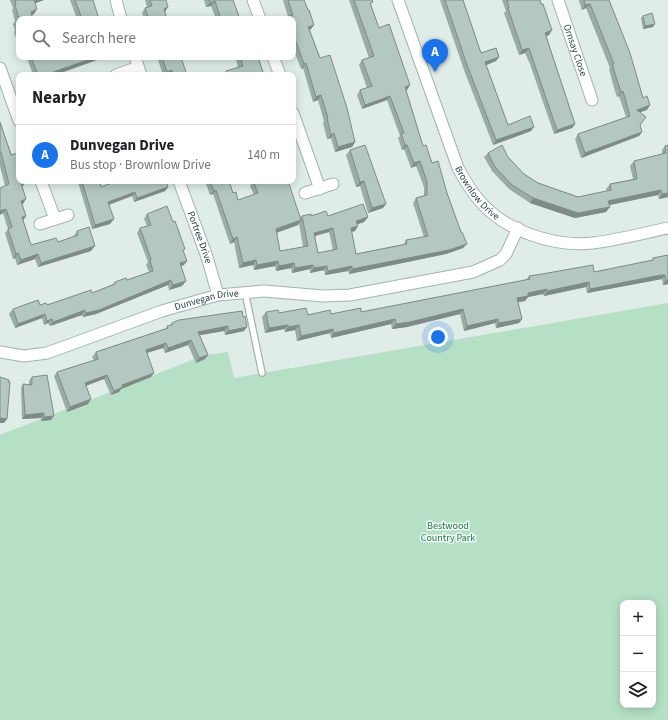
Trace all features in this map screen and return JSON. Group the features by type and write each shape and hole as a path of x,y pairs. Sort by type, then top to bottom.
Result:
{"street":[{"path":"116,0 120,16"},
{"path":"253,0 259,16"},
{"name":"Brownlow Drive","path":"398,0 458,168 468,186 479,200 504,221 518,228 543,238 574,243 594,243 668,228"},
{"name":"Ornsay Close","path":"558,0 592,100"},
{"path":"275,60 279,72"},
{"path":"123,72 138,66"},
{"path":"0,68 16,109"},
{"path":"296,121 320,189"},
{"path":"42,184 55,219"},
{"name":"Portree Drive","path":"180,184 207,257 218,295"},
{"path":"305,193 333,184"},
{"path":"40,224 68,215"},
{"name":"Dunvegan Drive","path":"0,352 24,356 47,353 162,311 218,295 245,292 279,291 323,296 350,295 473,272 500,260 506,254 518,228"}],"lane":[{"path":"245,292 262,373"}],"green space":[{"name":"Bestwood Country Park","path":"668,303 668,720 0,720 0,435 205,355 228,352 234,378"}],"building":[{"path":"15,0 34,0 37,9 31,12 32,16 18,16"},
{"path":"75,0 93,0 98,16 81,16"},
{"path":"150,0 166,0 168,7 164,9 166,16 148,16 145,8 152,6"},
{"path":"209,0 233,0 239,16 220,16 215,1 210,3"},
{"path":"288,0 304,0 314,25 308,27 320,58 330,55 347,108 355,142 338,147 334,133 331,135 328,118 321,95 316,97 306,63 304,64 296,42 296,16 289,16 293,15"},
{"path":"354,0 372,0 373,2 370,3 379,28 389,24 410,85 405,87 423,146 426,145 432,163 438,161 447,193 461,232 467,244 449,250 352,269 352,266 328,271 327,266 314,268 313,265 295,268 294,263 279,266 278,261 257,265 256,260 243,263 237,237 233,239 216,190 214,191 211,184 230,184 233,193 236,192 238,200 258,193 254,184 289,184 301,220 276,229 280,251 308,246 302,216 311,214 311,216 326,211 328,216 363,204 368,217 356,221 358,226 351,228 356,254 407,244 406,240 428,236 416,198 427,195 427,182 420,161 414,163 407,145 405,145 401,133 404,133 390,96 365,105 360,90 372,86 362,60 374,56","holes":["333,228 337,249 318,253 314,233"]},
{"path":"445,0 463,0 481,53 496,48 499,57 485,62 508,125 530,116 534,127 496,140 467,65"},
{"path":"507,0 540,0 541,4 543,4 552,30 545,33 575,124 557,130 529,48 522,50 508,8"},
{"path":"584,0 609,0 630,53 643,98 647,96 650,105 637,110 646,117 640,125 642,132 585,153 578,134 630,116 623,91 621,92 612,64 614,64 590,4 585,5"},
{"path":"652,13 655,24 645,26 643,16"},
{"path":"32,60 88,60 54,72 37,72"},
{"path":"163,60 182,60 186,72 173,72 172,70 167,72"},
{"path":"241,60 259,60 263,72 226,72 243,66"},
{"path":"0,122 11,155 16,154 16,184 21,184 26,199 21,201 26,216 22,217 31,245 56,238 58,242 78,235 77,231 89,227 95,246 41,263 38,254 21,260 18,253 16,254 8,229 12,227 6,209 0,211 0,188 9,184 0,152"},
{"path":"365,145 386,204 372,208 364,181 360,182 350,150"},
{"path":"502,145 508,157 524,174 538,183 578,197 611,190 610,184 637,179 634,161 666,153 665,146 668,145 668,193 662,194 661,190 608,201 610,207 578,213 533,198 512,185 495,167 488,153"},
{"path":"83,184 100,184 101,187 109,184 167,184 168,187 137,198 135,192 108,202 114,219 95,225"},
{"path":"167,206 173,222 175,221 185,249 183,250 187,261 180,263 186,281 173,285 171,280 99,310 86,313 85,310 53,322 52,319 47,321 45,314 18,324 13,309 38,300 40,305 46,303 47,305 91,290 92,293 126,278 127,280 153,271 151,259 140,228 151,225 147,214"},
{"path":"668,255 668,280 666,280 665,275 661,275 590,289 589,282 547,291 547,289 528,293 528,296 517,298 522,319 499,323 498,319 467,326 463,309 410,322 396,324 395,319 334,333 333,329 301,336 299,325 269,328 266,312 278,310 279,313 306,308 308,315 330,310 331,314 361,308 361,312 530,279 529,276 593,265 594,272 653,260 653,258"},
{"path":"242,311 243,317 245,316 247,327 228,331 228,326 198,332 208,355 199,358 191,340 168,348 166,343 146,350 154,373 122,385 123,387 114,391 107,375 85,383 91,399 70,407 57,372 98,359 96,352 168,328 167,326 172,325 172,323 179,320"},
{"path":"47,375 54,416 44,417 44,413 25,415 23,384 32,385 32,377"},
{"path":"0,377 9,380 8,382 10,382 7,419 0,418"}],"place":[{"name":"Dunvegan Drive","path":"435,72"}]}
